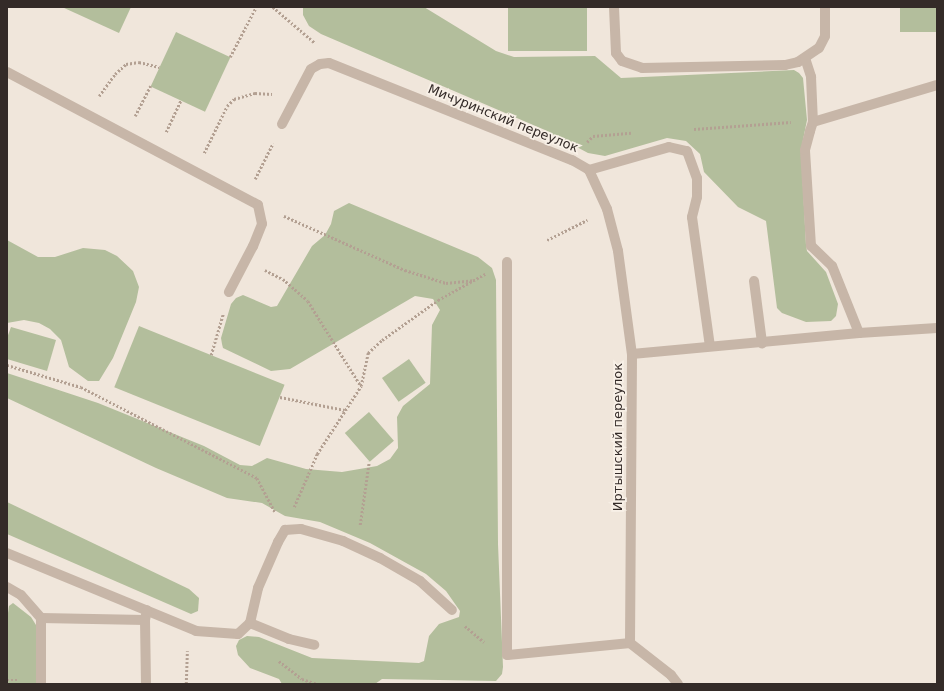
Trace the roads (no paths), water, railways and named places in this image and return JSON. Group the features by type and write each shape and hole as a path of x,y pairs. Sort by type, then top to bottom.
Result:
{"street":[{"path":"614,7 616,53 631,66 642,68 785,65 805,58 819,48 825,36 825,7"},
{"path":"805,58 811,77 813,122 805,150 811,246 832,266 859,333"},
{"name":"Мичуринский переулок","path":"282,124 310,69 320,64 329,63 572,160 589,170"},
{"path":"7,72 194,173 258,205 262,224 253,246 230,292"},
{"path":"813,122 937,85"},
{"path":"632,354 618,251 606,209 589,170 670,147 688,150 696,178 696,197 692,217 710,346"},
{"path":"507,262 507,655 630,643 671,675 678,684"},
{"path":"754,281 762,343"},
{"name":"Иртышский переулок","path":"630,643 632,354 859,333 937,328"},
{"path":"7,553 146,615 196,631 238,634 250,623 267,563 285,530 300,529 317,532 355,546 420,581 452,610"},
{"path":"7,587 21,595 41,618 41,684"},
{"path":"41,618 146,615"},
{"path":"146,615 146,684"},
{"path":"250,623 289,639 314,645"}]}
